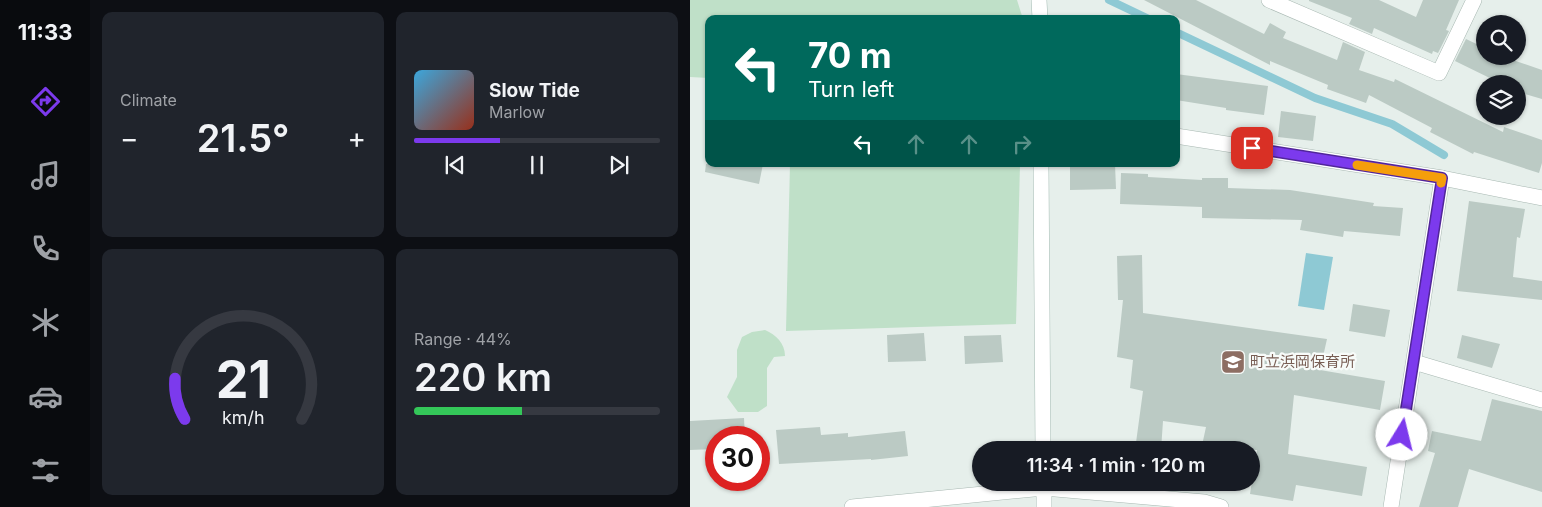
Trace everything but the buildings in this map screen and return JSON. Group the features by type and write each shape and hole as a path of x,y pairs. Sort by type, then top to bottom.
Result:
{"street":[{"path":"1039,0 1040,15"},
{"path":"1269,0 1440,73 1474,0"},
{"path":"1180,137 1442,178 1542,198"},
{"path":"1041,167 1043,441"},
{"path":"1391,507 1442,178"},
{"path":"1414,362 1542,400"},
{"path":"852,507 992,491"},
{"path":"1044,491 1044,507"},
{"path":"1095,491 1221,507"}],"green space":[{"path":"690,0 1017,0 1022,15 705,15 705,78 690,77"},
{"path":"790,167 1020,167 1016,324 786,331"},
{"path":"765,330 779,340 785,351 785,356 774,357 767,368 767,406 758,412 738,412 727,397 737,377 737,350 742,337 752,332"}],"water":[{"path":"1306,253 1333,257 1324,310 1298,306"}],"waterway":[{"path":"1109,0 1141,15"},
{"path":"1180,34 1315,98 1392,124 1444,155"}],"slow traffic":[{"path":"1357,165 1442,178 1441,183"}],"place":[{"name":"町立浜岡保育所","path":"1233,362"}],"route":[{"path":"1252,148 1442,178 1402,435"}]}
